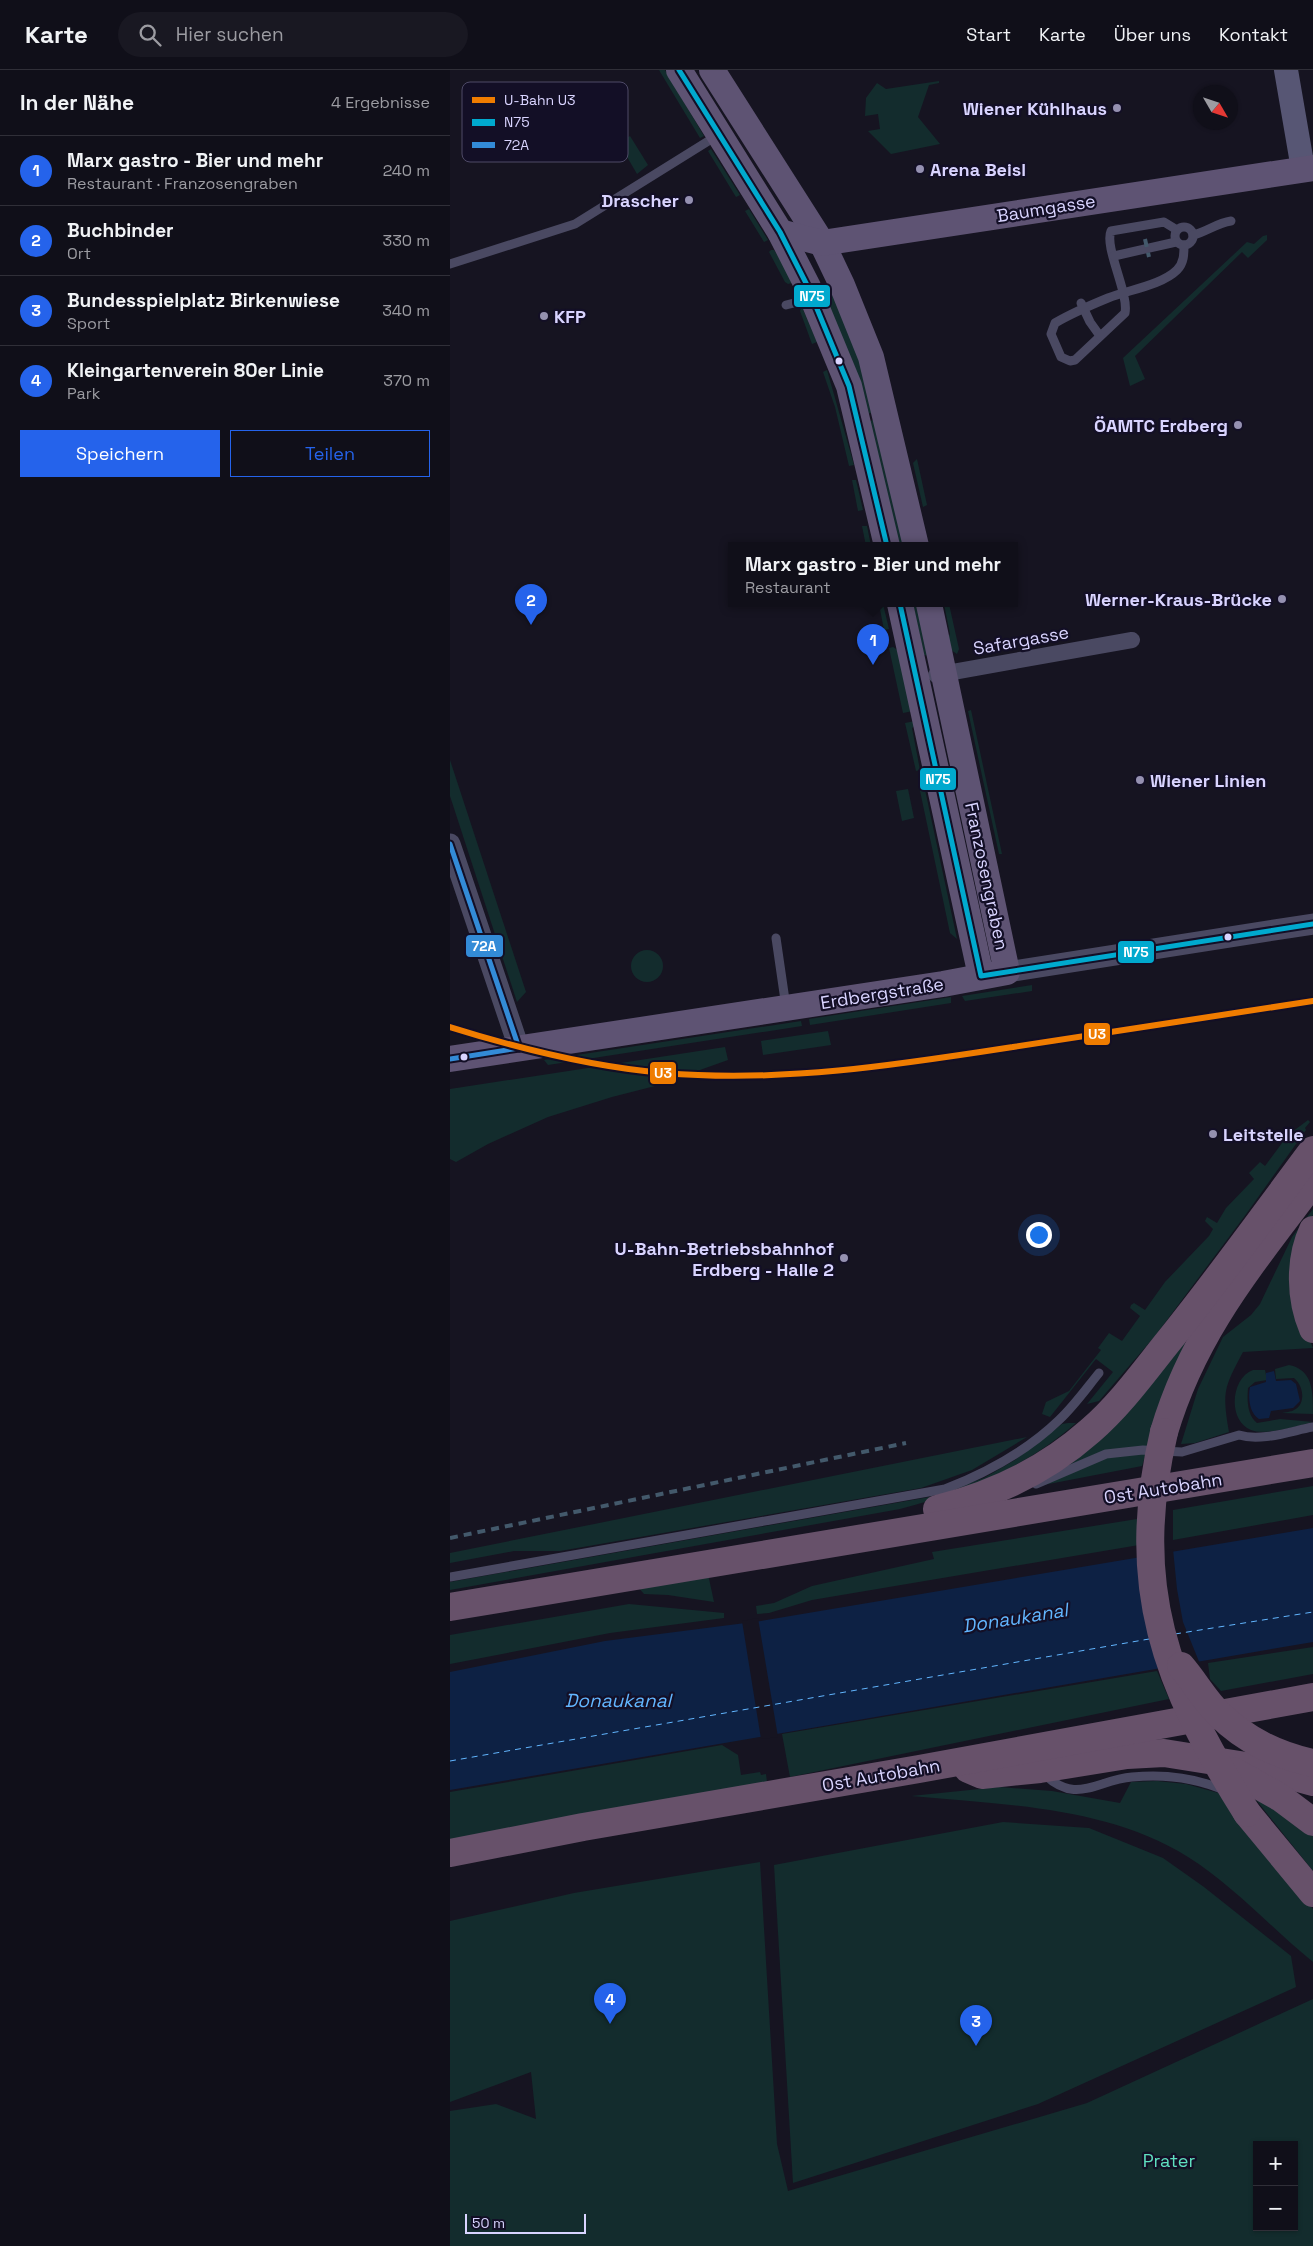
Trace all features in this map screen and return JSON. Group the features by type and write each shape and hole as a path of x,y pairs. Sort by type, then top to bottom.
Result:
{"highway":[{"path":"1313,1150 1192,1312 1133,1386 1090,1432 1045,1464 988,1494 946,1507 874,1524 872,1533 1313,1446"},
{"path":"1313,1182 1243,1274 1212,1320 1183,1375 1164,1432 1151,1494 1149,1533 1154,1598 1165,1646 1180,1690 1202,1737 1246,1806 1313,1894"},
{"path":"1313,1230 1306,1250 1303,1280 1307,1311 1313,1329"},
{"name":"Ost Autobahn","path":"450,1607 872,1533 1313,1463"},
{"path":"1165,1646 1211,1704 1236,1728 1269,1749 1313,1762"},
{"name":"Ost Autobahn","path":"450,1854 592,1825 1313,1697"},
{"path":"954,1762 982,1775 1040,1769 1145,1753 1185,1755 1265,1769 1313,1782"},
{"path":"1217,1761 1281,1798 1313,1822"}],"main road":[{"path":"679,70 780,232 813,298 849,386 886,542"},
{"path":"712,70 822,243 842,285 871,358 915,542"},
{"path":"1286,70 1308,168"},
{"name":"Baumgasse","path":"780,232 822,243 1308,168"},
{"name":"Franzosengraben","path":"901,607 981,976"},
{"name":"Franzosengraben","path":"930,607 1008,972"},
{"name":"Erdbergstraße","path":"450,1059 1008,972"}],"street":[{"name":"Safargasse","path":"917,678 1132,640"},
{"path":"450,844 519,1048"},
{"name":"Erdbergstraße","path":"1008,972 1313,924"}],"lane":[{"path":"450,264 575,224 718,135"},
{"path":"1193,235 1206,232 1221,222 1231,221"},
{"path":"1177,230 1164,222 1115,228 1110,232 1114,256 1123,294 1126,309 1124,315 1075,360 1067,361 1060,356 1051,334 1053,326 1083,306 1123,294 1177,271 1182,263 1180,243 1174,235 1177,230 1186,227 1193,235"},
{"path":"1114,256 1190,242 1193,235"},
{"path":"786,305 813,298"},
{"path":"1083,306 1100,336"},
{"path":"776,938 786,1008"},
{"path":"450,1577 944,1489 989,1469 1036,1438 1072,1406 1099,1373"},
{"path":"1028,1488 1106,1454 1142,1450 1182,1452 1239,1435 1259,1437 1313,1427"},
{"path":"872,1533 1001,1498"},
{"path":"1040,1769 1055,1785 1086,1790 1130,1777 1159,1776 1189,1779 1216,1786 1246,1806"}],"green space":[{"path":"659,70 665,70 704,136 700,138"},
{"path":"939,81 939,83 929,85 918,117 940,144 891,154 868,131 880,129 878,114 865,116 866,98 877,83 886,89"},
{"path":"630,136 648,165 637,174 628,158 628,137"},
{"path":"711,149 740,195 736,197 708,151"},
{"path":"749,209 768,240 764,242 745,211"},
{"path":"1267,235 1267,240 1248,258 1242,252 1135,356 1145,379 1130,386 1123,358 1247,242 1254,244"},
{"path":"774,250 796,282 788,284 785,282 769,252"},
{"path":"834,291 860,358 876,412 866,414 823,292"},
{"path":"802,307 817,342 812,344 800,311"},
{"path":"827,370 854,465 849,466 835,407 823,372"},
{"path":"878,418 906,542 899,542 868,422"},
{"path":"917,459 927,505 923,507 913,463"},
{"path":"852,480 856,480 863,510 858,511"},
{"path":"862,526 867,526 870,542 865,542"},
{"path":"880,607 884,607 889,629 884,630"},
{"path":"914,607 921,607 929,656 924,655"},
{"path":"945,607 950,607 959,649 957,654 948,648 945,641 950,634"},
{"path":"893,647 899,651 913,711 903,713 889,648"},
{"path":"971,710 1002,854 999,854 968,711"},
{"path":"915,721 916,725 912,728 920,770 916,771 905,723"},
{"path":"450,760 526,992 517,1002 450,796"},
{"path":"924,785 957,939 950,933 919,786"},
{"path":"908,789 914,818 902,821 896,791"},
{"path":"647,950 653,951 658,955 662,960 662,972 658,977 653,981 647,982 641,981 636,977 632,972 631,966 632,960 636,955 641,951"},
{"path":"1032,985 1032,991 965,1001 962,996"},
{"path":"951,997 951,1003 810,1025 809,1019"},
{"path":"801,1021 802,1026 548,1065 544,1060"},
{"path":"828,1031 831,1045 763,1055 761,1041"},
{"path":"725,1047 728,1060 655,1086 548,1117 488,1144 456,1162 450,1159 450,1089"},
{"path":"1308,1120 1310,1122 1305,1128 1306,1130 1244,1217 1155,1336 1099,1401 1087,1404 1113,1372 1096,1359 1050,1417 1042,1414 1046,1402 1069,1391 1101,1350 1098,1348 1109,1333 1122,1341 1140,1316 1130,1308 1131,1305 1134,1303 1145,1310 1165,1282 1209,1236 1213,1229 1205,1221 1207,1217 1217,1223 1226,1208 1254,1179 1249,1173 1260,1162 1265,1166 1288,1135"},
{"path":"1313,1209 1313,1215 1306,1227 1307,1333 1313,1348 1243,1352 1226,1390 1225,1398 1229,1432 1195,1443 1181,1444 1198,1389 1223,1337 1251,1315 1260,1304 1292,1237"},
{"path":"1183,1342 1187,1344 1152,1434 1142,1466 1028,1488"},
{"path":"1289,1365 1303,1372 1310,1383 1313,1397 1313,1414 1282,1413 1293,1411 1301,1403 1302,1399 1300,1385 1294,1378 1276,1379 1275,1369"},
{"path":"1253,1370 1265,1370 1267,1380 1255,1382 1248,1388 1249,1412 1257,1423 1280,1419 1313,1422 1264,1432 1251,1430 1243,1425 1235,1409 1236,1390 1240,1381"},
{"path":"1076,1423 1037,1453 994,1476 948,1495 900,1509 450,1590 450,1582 935,1496 984,1478 1015,1460 1062,1424"},
{"path":"1027,1437 972,1470 921,1488 560,1551 514,1551 450,1563 450,1553"},
{"path":"1313,1486 1313,1515 1173,1540 1173,1510"},
{"path":"1137,1519 1145,1544 812,1600 769,1613 757,1614 756,1606 774,1603 812,1586 934,1559 932,1552"},
{"path":"708,1574 714,1602 668,1595 644,1594 638,1587"},
{"path":"629,1604 724,1613 724,1618 610,1633 450,1664 450,1635"},
{"path":"1313,1647 1313,1674 1221,1691 1210,1679 1208,1663"},
{"path":"1157,1671 1169,1699 790,1777 782,1734"},
{"path":"722,1745 738,1755 741,1775 760,1772 761,1775 766,1774 767,1782 450,1841 450,1792"},
{"path":"1157,1781 1186,1784 1222,1794 1276,1867 1313,1909 1313,1962 1221,1880 1188,1857 1156,1840 1123,1827 1054,1811 911,1796 999,1787 1052,1791 1120,1803 1131,1782"},
{"path":"1245,1786 1313,1832 1313,1871"},
{"path":"1003,1822 1089,1828 1163,1858 1204,1887 1291,1956 1296,1987 1038,2104 793,2183 774,1865"},
{"name":"Prater","path":"760,1862 777,2144 788,2191 1087,2103 1313,1999 1313,2246 450,2246 450,2111 496,2104 536,2119 531,2072 450,2102 450,1921 574,1893"}],"water":[{"path":"1274,1371 1276,1381 1291,1380 1296,1384 1300,1401 1293,1408 1271,1411 1269,1418 1259,1419 1253,1413 1250,1405 1250,1387 1266,1382 1266,1373"},
{"name":"Donaukanal","path":"1313,1528 1313,1642 450,1790 450,1672 605,1641 761,1621"}],"pier":[{"path":"1173,1549 1183,1622 1200,1664 1165,1670 1143,1554"},
{"path":"758,1618 778,1737 761,1739 742,1621"}],"ferry route":[{"path":"1175,1634 1313,1612"},
{"path":"450,1761 1149,1639"}],"railway":[{"path":"1145,239 1149,257"},
{"path":"450,1538 906,1443"}],"metro line":[{"name":"U3","path":"450,1027 529,1050 583,1062 664,1073 752,1076 839,1071 883,1066 1313,1001"}],"transit line":[{"name":"N75","path":"679,70 780,232 808,287 849,386 886,542"},
{"name":"N75","path":"901,607 981,976 1313,924"},
{"name":"72A","path":"450,844 519,1048"},
{"name":"72A","path":"450,1059 519,1048"}],"place":[{"name":"Wiener Kühlhaus","path":"1117,108"},
{"name":"Arena Beisl","path":"920,169"},
{"name":"Drascher","path":"689,200"},
{"name":"KFP","path":"544,316"},
{"name":"ÖAMTC Erdberg","path":"1238,425"},
{"name":"Werner-Kraus-Brücke","path":"1282,599"},
{"name":"Buchbinder","path":"531,625"},
{"name":"Marx gastro - Bier und mehr","path":"873,665"},
{"name":"Wiener Linien","path":"1140,780"},
{"name":"Leitstelle","path":"1213,1134"},
{"name":"U-Bahn-Betriebsbahnhof Erdberg - Halle 2","path":"844,1258"},
{"name":"Kleingartenverein 80er Linie","path":"610,2024"},
{"name":"Bundesspielplatz Birkenwiese","path":"976,2046"}]}
